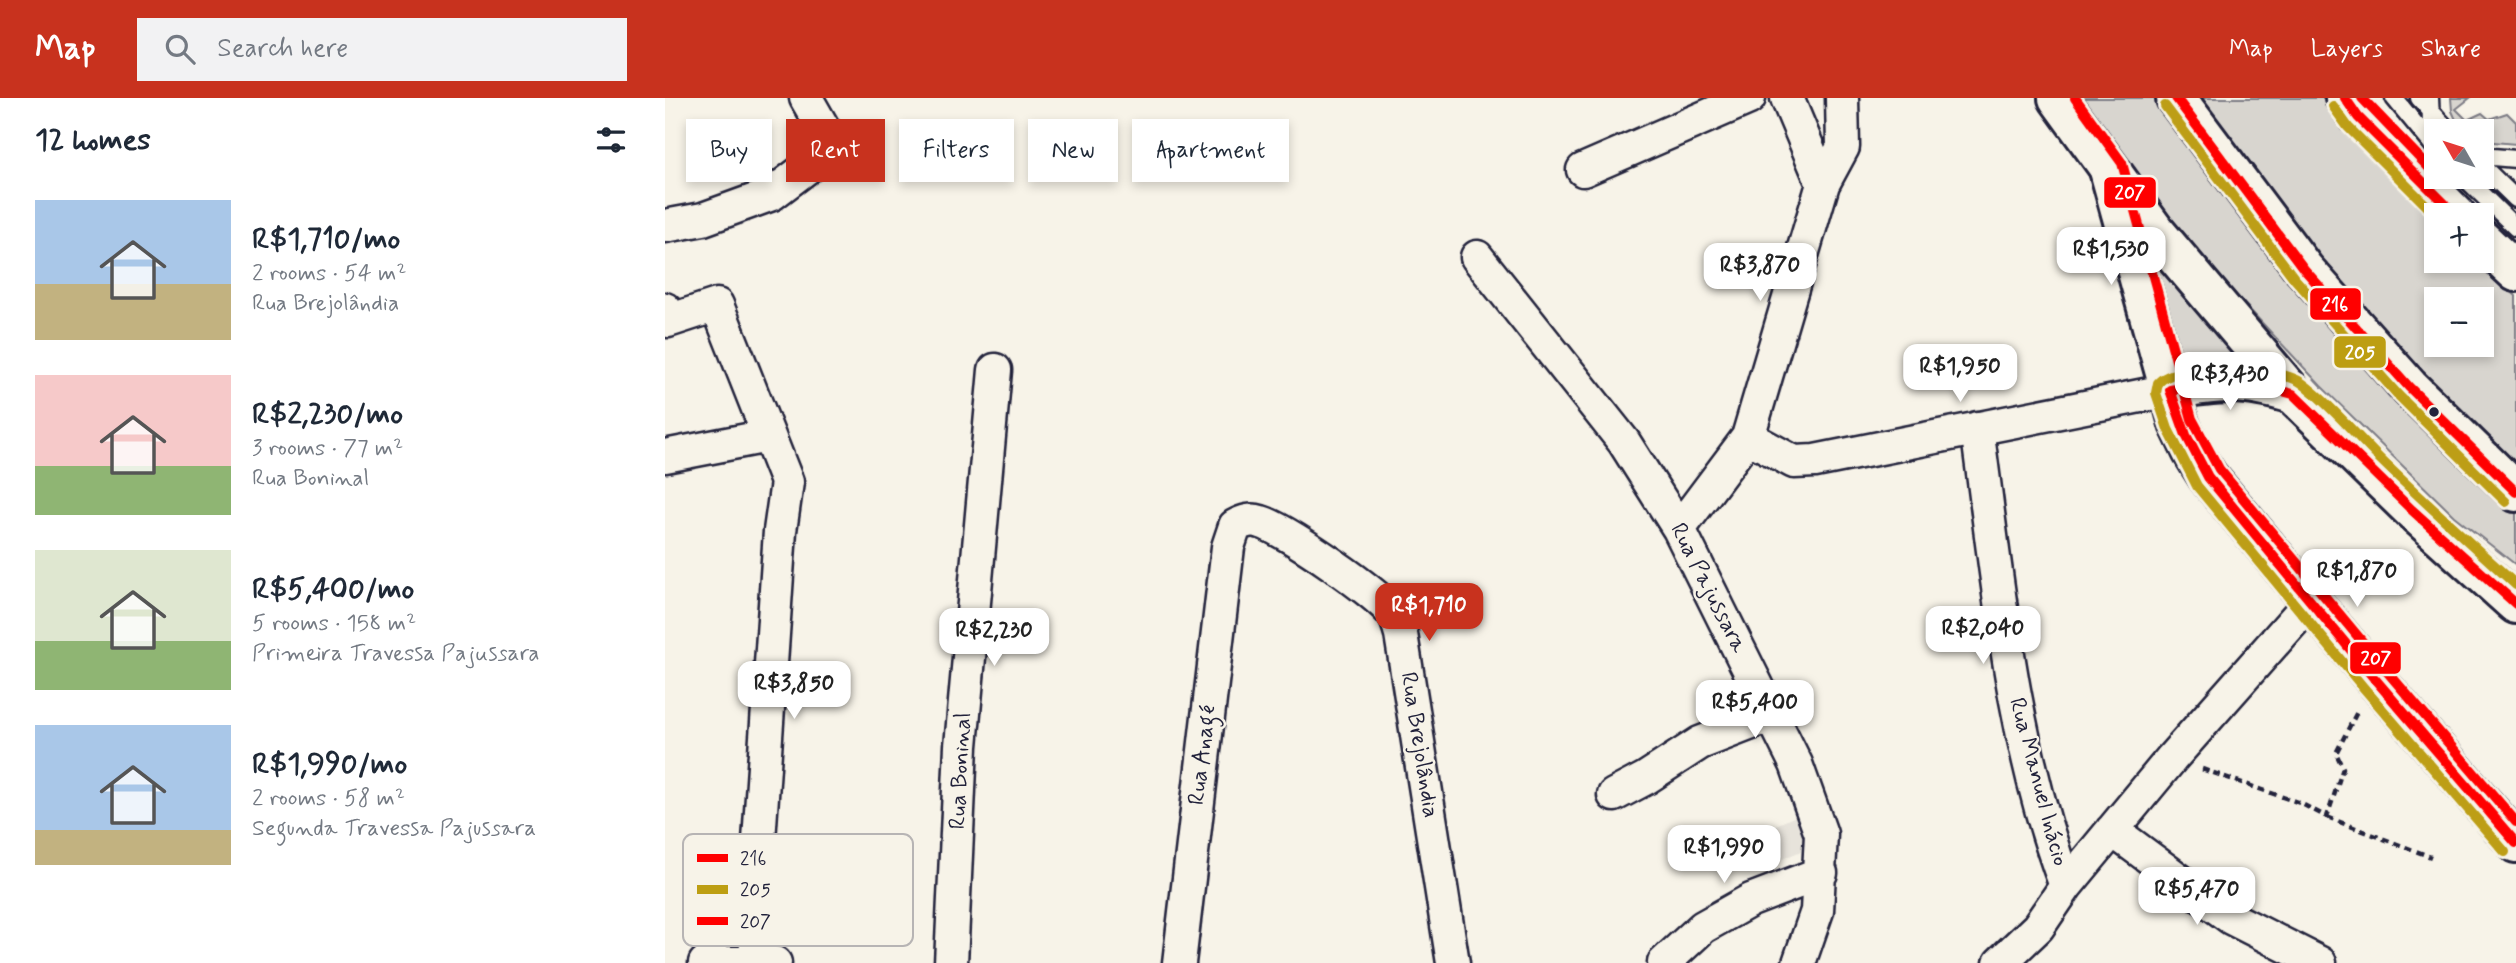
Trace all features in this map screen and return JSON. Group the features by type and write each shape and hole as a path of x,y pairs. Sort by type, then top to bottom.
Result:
{"main road":[{"path":"2058,98 2161,238 2293,394 2412,510 2516,604"},
{"path":"2176,98 2304,269 2409,387 2516,492"},
{"path":"2345,98 2358,117 2444,203"},
{"path":"2109,168 2179,424 2192,452 2208,477 2374,678 2516,843"},
{"path":"2494,251 2516,272"},
{"path":"2170,390 2221,381 2257,384 2293,394"}],"street":[{"path":"665,226 703,219 772,194 834,147 806,98"},
{"path":"1583,170 1749,98"},
{"path":"1787,98 1823,184"},
{"path":"1679,529 1748,437 1823,184 1843,147 1842,98"},
{"name":"Rua Pajussara","path":"1477,257 1624,442 1679,529 1796,764 1821,834 1817,911 1799,963"},
{"path":"665,310 668,321 717,305 787,482 777,568 759,834"},
{"name":"Rua Boninal","path":"951,963 961,746 995,370"},
{"path":"1748,437 1794,462 1815,461 2170,390"},
{"name":"Rua Manuel Inácio","path":"1977,428 2018,720 2048,838 2066,886"},
{"path":"665,456 768,436"},
{"name":"Rua Brejolândia","path":"1227,547 1235,526 1250,520 1267,524 1358,583 1393,613 1401,634 1453,963"},
{"name":"Rua Anagé","path":"1179,963 1227,547"},
{"name":"Rua Manuel Inácio","path":"2000,963 2038,928 2066,886 2172,758 2311,601"},
{"path":"1614,794 1646,778 1700,743 1772,715"},
{"path":"2112,830 2231,918 2320,963"},
{"path":"1664,963 1703,928 1751,900 1821,873"},
{"path":"705,963 764,962"}],"lane":[{"path":"2393,98 2424,135"},
{"path":"2426,102 2439,119"},
{"path":"2494,157 2516,159"},
{"path":"2494,177 2516,198"},
{"path":"2476,189 2516,228"}],"path":[{"path":"2327,817 2343,768 2336,753 2374,678"},
{"path":"2172,758 2299,803 2327,817 2431,857"}],"shaded area":[{"path":"2082,98 2158,98 2516,508 2516,565 2454,516 2321,386 2158,211"},
{"path":"2193,98 2328,98 2425,203 2424,273 2491,273 2516,296 2516,492 2318,267"},
{"path":"2451,98 2470,98 2456,109 2466,119 2456,119"},
{"path":"2482,113 2489,119 2469,119"},
{"path":"2507,113 2516,122 2516,144 2494,142 2494,119 2489,119"},
{"path":"2146,250 2256,376 2193,396 2180,420"},
{"path":"1798,815 1810,847 1748,874 1732,858 1730,846"}],"transit line":[{"name":"207","path":"2075,98 2122,163 2192,419 2219,469 2516,822"},
{"name":"216","path":"2176,98 2304,269 2409,387 2516,492"},
{"name":"216","path":"2345,98 2358,117 2444,203"},
{"name":"207","path":"2362,98 2424,163"},
{"name":"205","path":"2165,106 2294,278 2399,396 2506,502"},
{"name":"205","path":"2333,106 2348,127 2424,203"},
{"name":"205","path":"2505,852 2363,687 2197,486 2168,429 2156,393 2158,383 2168,376 2185,371 2228,368 2272,373 2302,383 2516,585"},
{"name":"216","path":"2170,390 2221,381 2257,384 2293,394 2412,510 2516,604"},
{"name":"216","path":"2170,390 2186,435 2208,477 2374,678 2516,843"}]}
